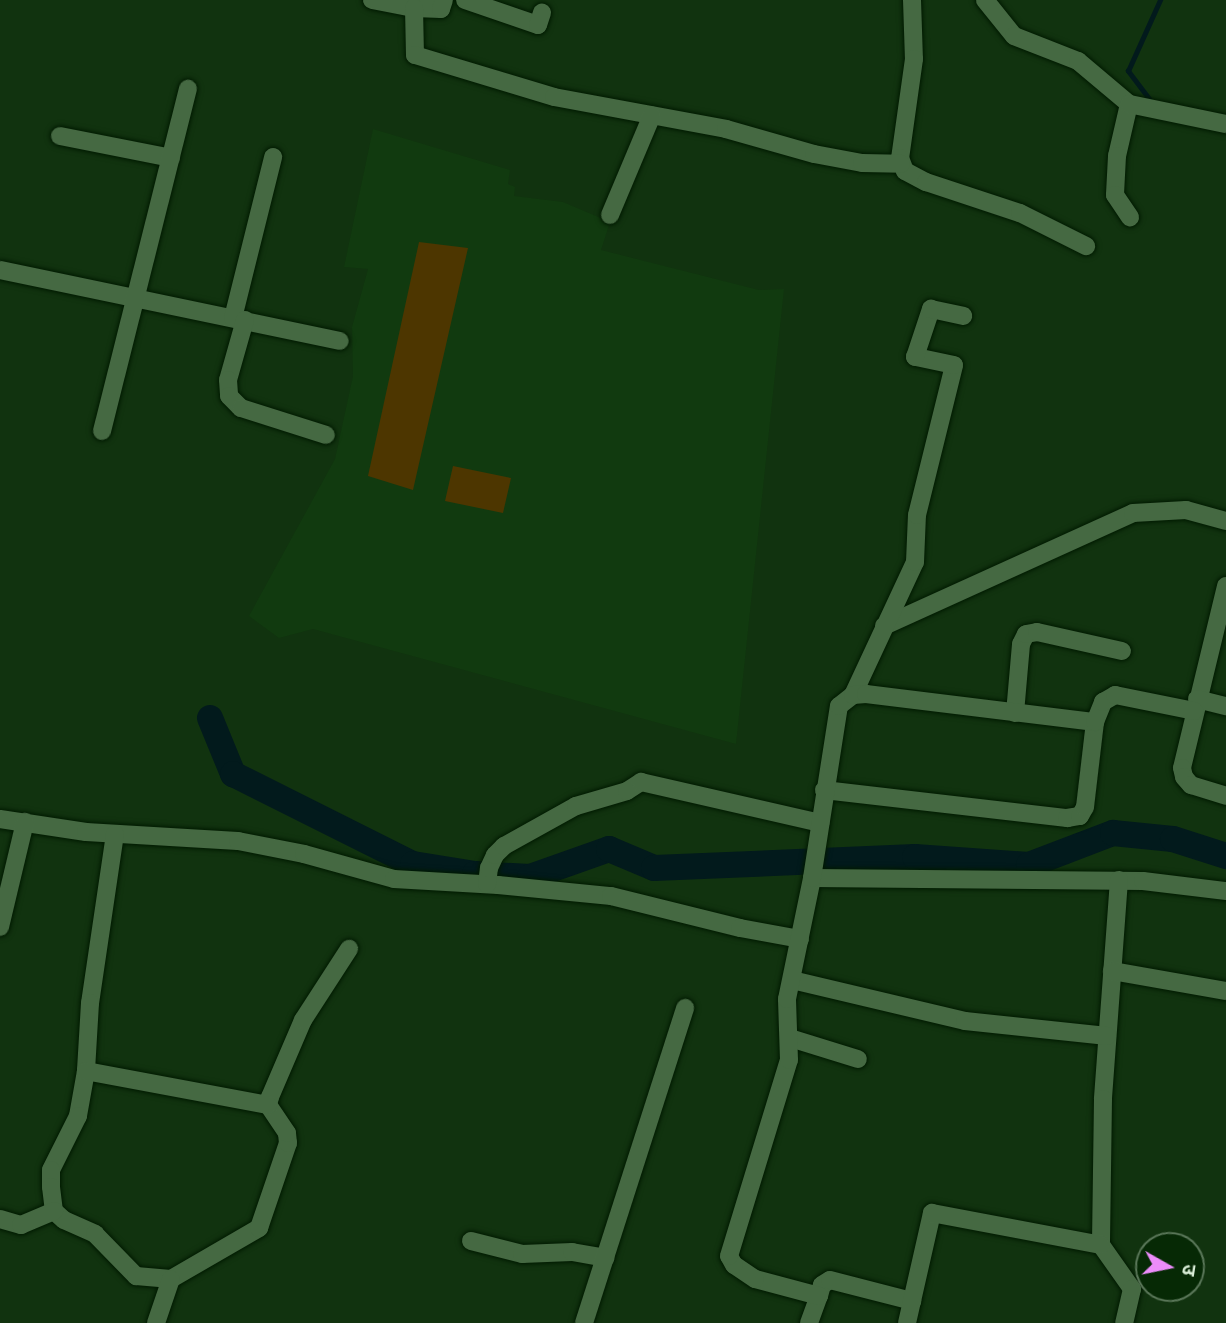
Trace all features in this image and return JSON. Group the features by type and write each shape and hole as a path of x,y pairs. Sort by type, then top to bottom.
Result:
{"street":[{"path":"372,0 414,8 441,9 444,0"},
{"path":"465,0 485,3 538,25 542,13"},
{"path":"912,0 914,59 900,148 901,164 905,171 919,180 1020,214 1086,246"},
{"path":"985,0 1014,36 1078,61 1129,104 1226,124"},
{"path":"414,8 415,55 554,97 726,129 814,154 862,163 901,164"},
{"path":"102,431 187,89"},
{"path":"1129,104 1117,156 1115,195 1130,218"},
{"path":"610,215 652,115"},
{"path":"61,136 171,158"},
{"path":"273,157 239,319 228,380 229,396 241,408 327,435"},
{"path":"0,270 340,341"},
{"path":"819,1296 755,1279 734,1265 729,1256 785,1076 790,1038 786,1009 813,875 839,706 853,695 915,562 917,515 954,365 915,357 931,309 963,316"},
{"path":"884,626 1133,513 1186,510 1226,521"},
{"path":"1226,586 1223,609 1183,760 1184,777 1191,785 1226,796"},
{"path":"1015,713 1021,644 1026,634 1037,632 1122,651"},
{"path":"853,695 1095,722"},
{"path":"824,790 1067,818 1080,816 1085,807 1095,722 1103,702 1115,695 1226,706"},
{"path":"487,876 495,855 504,846 576,806 627,791 641,782 820,823"},
{"path":"0,818 116,834 238,841 304,854 394,880 487,876 611,896 740,929 800,939"},
{"path":"0,927 26,822"},
{"path":"86,1071 268,1105 288,1133 288,1143 259,1228 171,1279 136,1276 95,1234 64,1220 54,1211 51,1170 78,1116 86,1071 90,1003 116,834"},
{"path":"813,875 1119,880 1185,884 1226,891"},
{"path":"1119,880 1103,1099 1101,1245 1132,1289 1124,1323"},
{"path":"268,1105 303,1020 349,949"},
{"path":"1112,971 1226,991"},
{"path":"792,980 965,1021 1107,1036"},
{"path":"584,1323 685,1009"},
{"path":"790,1038 858,1059"},
{"path":"0,1219 21,1225 54,1211"},
{"path":"908,1323 932,1213 1101,1245"},
{"path":"471,1241 522,1254 572,1252 605,1258"},
{"path":"156,1323 171,1279"},
{"path":"809,1323 822,1285 830,1280 912,1301"}],"shaded area":[{"path":"373,129 510,170 508,184 515,187 514,196 563,202 610,222 601,250 759,290 784,289 736,744 313,629 279,638 249,616 335,459 353,376 352,327 368,269 344,267"},
{"path":"419,242 468,248 413,490 368,476"},
{"path":"453,466 511,478 503,513 445,501"}],"waterway":[{"path":"1152,103 1128,71 1160,0"},
{"path":"210,718 233,774 413,864 475,874 530,877 609,849 654,868 915,857 1029,865 1113,833 1173,839 1226,856"}]}
